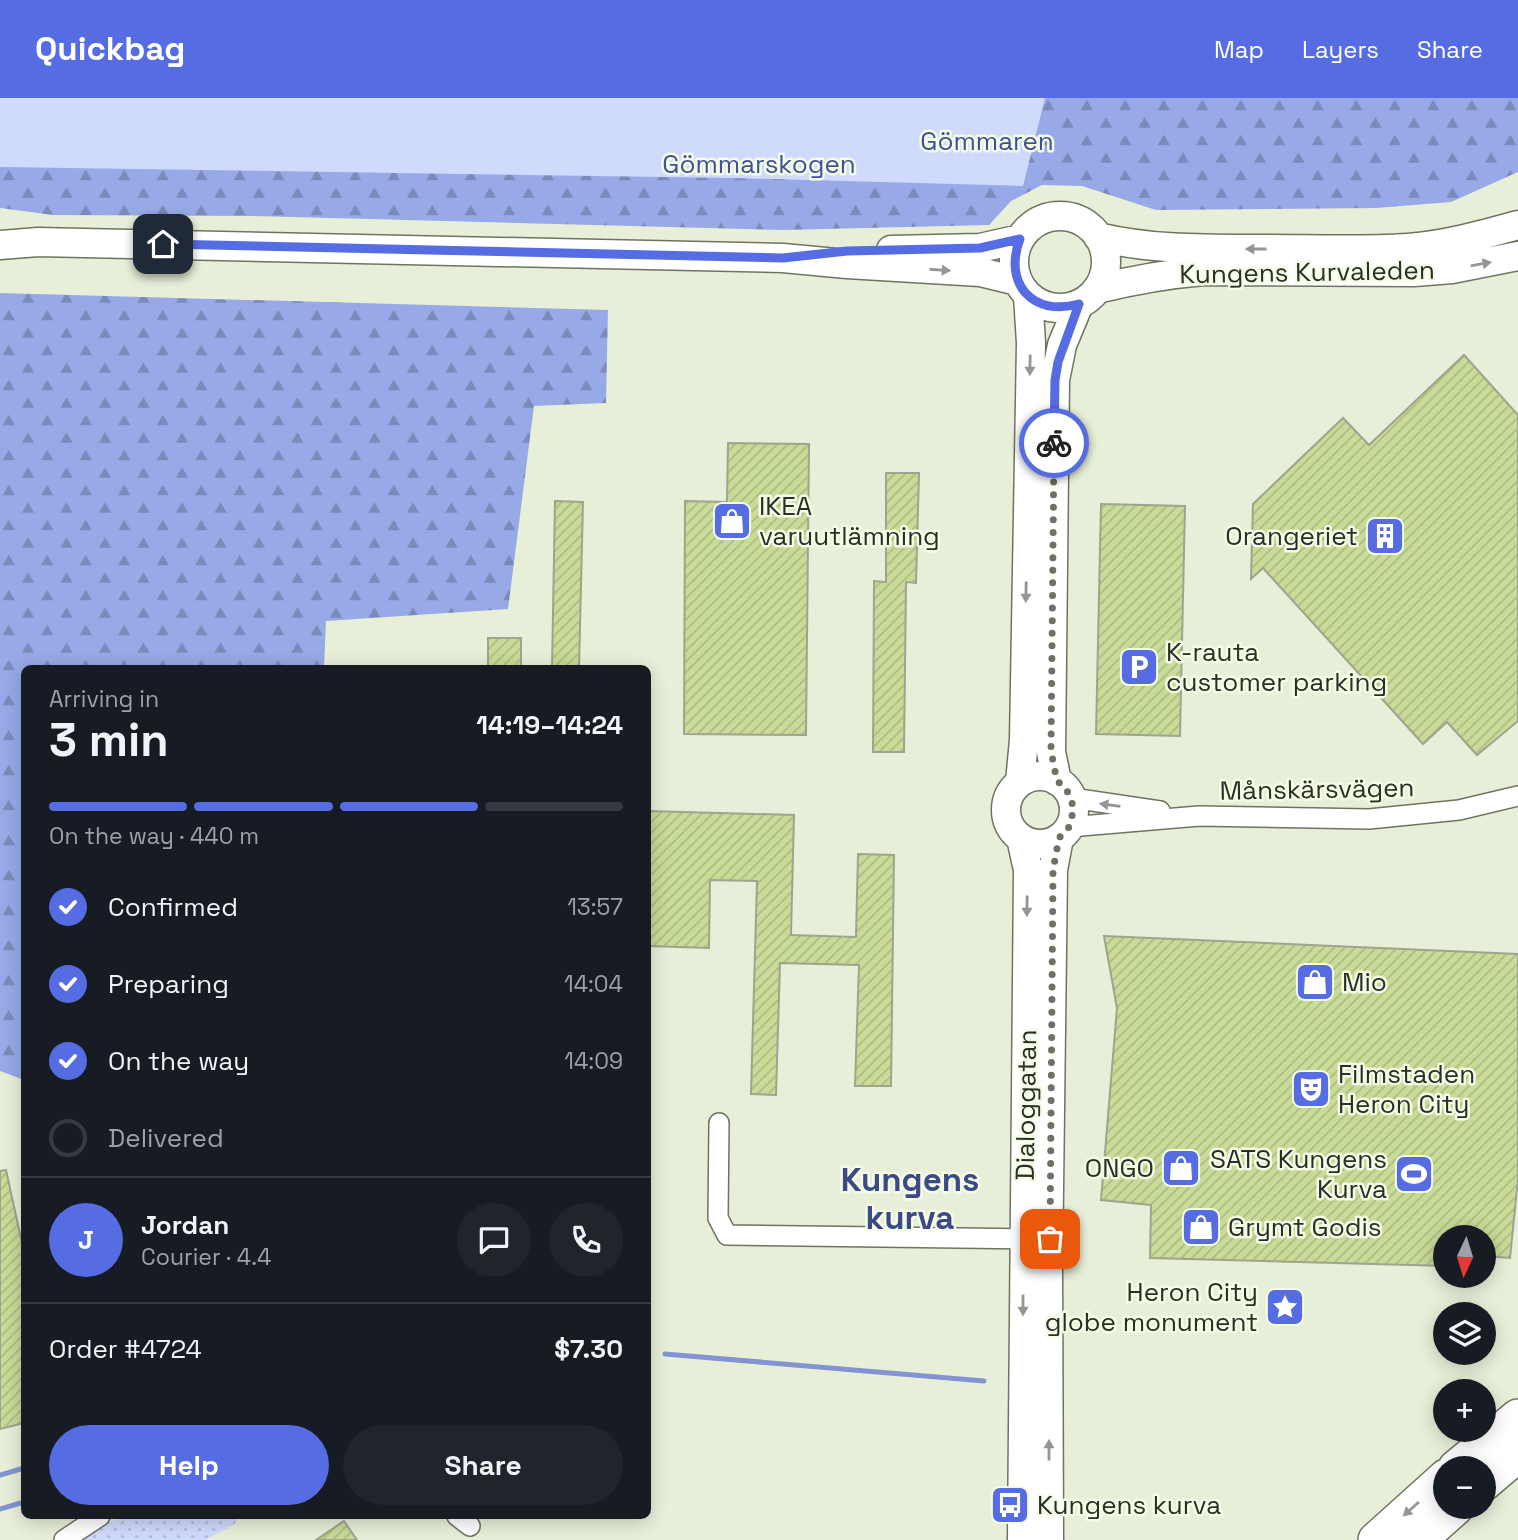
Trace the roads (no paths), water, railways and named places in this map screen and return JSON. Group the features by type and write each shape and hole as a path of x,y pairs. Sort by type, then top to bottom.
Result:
{"highway":[{"path":"1471,1456 1518,1417"},
{"path":"1496,1473 1518,1454"},
{"path":"1376,1540 1433,1489"},
{"path":"1419,1540 1443,1519"}],"street":[{"path":"1020,782 1024,740 1031,343 1023,289 1014,259 1020,239 1030,227 1043,219 1059,216 1074,218 1098,237 1106,264 1103,277 1088,297 1062,345 1055,380 1051,751 1065,789 1073,818 1064,833 1044,844 1028,842 1012,830 1006,807 1010,793 1020,782 1045,776 1065,789"},
{"name":"Kungens Kurvaleden","path":"1098,237 1143,246 1178,248 1410,248 1446,243 1518,225"},
{"path":"783,258 847,251 980,248 1020,239"},
{"path":"0,245 38,242 783,258 980,272 1023,289 1040,304 1052,308 1066,308 1088,297"},
{"name":"Kungens Kurvaleden","path":"1088,297 1145,277 1194,272 1414,272 1452,269 1518,256"},
{"name":"Månskärsvägen","path":"1065,789 1086,802 1199,816 1369,819 1459,810 1518,796"},
{"name":"Månskärsvägen","path":"1064,833 1199,816"},
{"name":"Dialoggatan","path":"1022,1540 1053,870 1064,833"},
{"name":"Dialoggatan","path":"1021,838 1028,870 1037,1239 1049,1540"},
{"path":"719,1123 718,1218 727,1235 1037,1239"},
{"path":"64,1540 96,1519"}],"waterway":[{"path":"665,1354 984,1381"},
{"path":"0,1475 21,1469"},
{"path":"0,1509 21,1503"}],"place":[{"name":"IKEA varuutlämning","path":"732,521"},
{"name":"Orangeriet","path":"1385,536"},
{"name":"K-rauta customer parking","path":"1139,667"},
{"name":"Mio","path":"1315,982"},
{"name":"Filmstaden Heron City","path":"1311,1089"},
{"name":"ONGO","path":"1181,1168"},
{"name":"SATS Kungens Kurva","path":"1414,1174"},
{"name":"Grymt Godis","path":"1201,1227"},
{"name":"Heron City globe monument","path":"1285,1307"},
{"name":"Kungens kurva","path":"1010,1505"}],"district":[{"name":"Kungens kurva","path":"910,1199"}],"park label":[{"name":"Gömmaren","path":"987,141"},
{"name":"Gömmarskogen","path":"759,164"}]}
